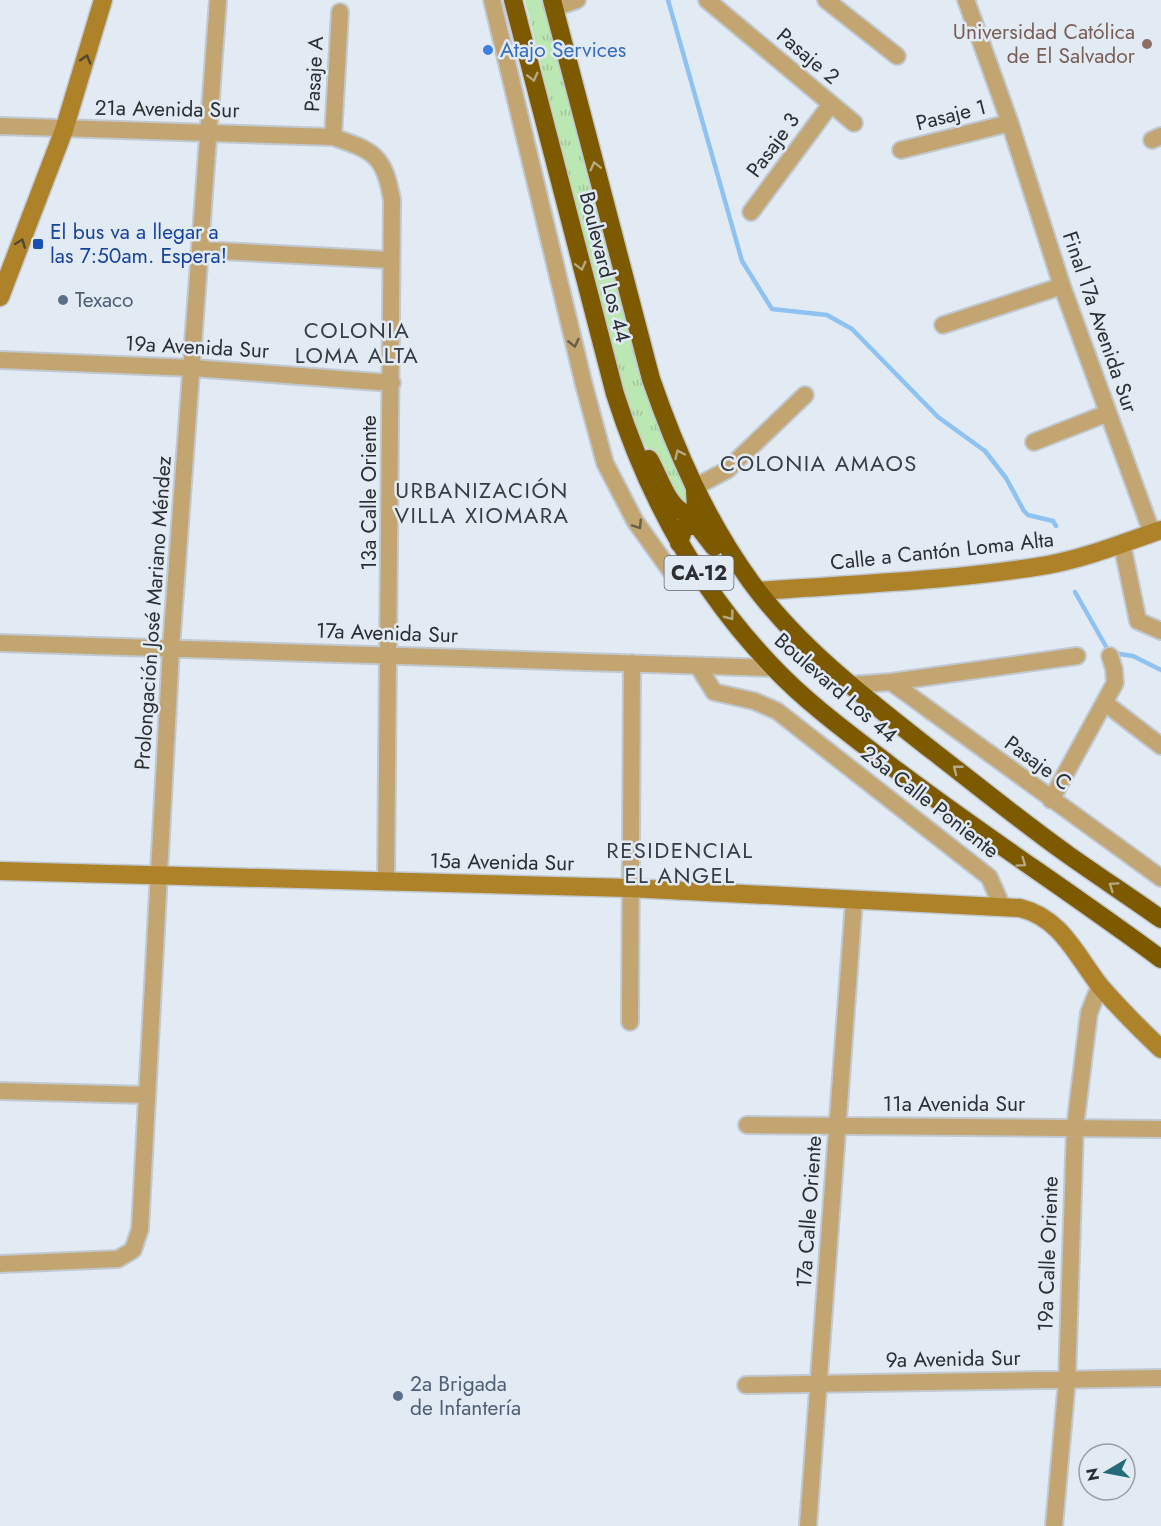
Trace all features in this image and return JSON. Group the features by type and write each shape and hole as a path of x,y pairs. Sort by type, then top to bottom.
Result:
{"highway":[{"name":"Boulevard Los 44","path":"513,0 627,433 650,487 679,543 701,577 773,668 861,743 967,824 1161,959"},
{"name":"Boulevard Los 44","path":"553,4 651,379 672,437 706,512 755,587 794,632 850,685 1066,853 1156,910"},
{"path":"627,433 644,449 674,505 681,512 688,514 696,509 695,488"},
{"path":"679,543 684,527 700,527 732,572 755,587"},
{"path":"1122,930 1156,910"}],"street":[{"path":"0,297 64,130 103,0"},
{"name":"Prolongación José Mariano Méndez","path":"0,1264 118,1260 133,1250 140,1229 171,648 202,250 218,0"},
{"path":"492,0 584,385 605,463 635,521 670,570 686,577 701,577"},
{"path":"553,4 577,0"},
{"name":"Pasaje 2","path":"707,0 854,123"},
{"path":"826,0 897,56"},
{"path":"966,0 1010,123"},
{"name":"Pasaje A","path":"333,137 340,12"},
{"name":"Pasaje 3","path":"751,212 831,104"},
{"name":"Pasaje 1","path":"902,150 1010,123"},
{"name":"Final 17a Avenida Sur","path":"1010,123 1062,286 1108,413 1156,532"},
{"name":"21a Avenida Sur","path":"0,126 64,130 333,137"},
{"name":"13a Calle Oriente","path":"333,137 375,153 383,164 392,200 390,656 386,882"},
{"path":"202,250 391,260"},
{"path":"943,325 1062,286"},
{"name":"19a Avenida Sur","path":"0,360 193,368 392,383"},
{"path":"695,488 728,470 805,395"},
{"path":"1034,442 1108,413"},
{"name":"Calle a Cantón Loma Alta","path":"755,587 985,573 1047,565 1089,556 1156,532"},
{"path":"1122,544 1138,621 1161,631"},
{"name":"17a Avenida Sur","path":"0,643 773,668"},
{"path":"850,685 891,682 1077,656"},
{"path":"1051,800 1115,683 1110,656"},
{"path":"630,1022 628,888 632,663"},
{"name":"25a Calle Poniente","path":"698,666 714,692 754,701 777,711 989,876 1002,906"},
{"name":"Pasaje C","path":"891,682 1161,878"},
{"path":"1105,703 1161,746"},
{"name":"15a Avenida Sur","path":"0,872 628,888 854,901 1002,906"},
{"name":"17a Calle Oriente","path":"808,1526 854,901"},
{"path":"1002,906 1034,911 1054,924 1100,985 1161,1049"},
{"name":"19a Calle Oriente","path":"1054,1526 1067,1380 1075,1127 1089,1013 1100,985"},
{"path":"0,1091 147,1095"},
{"name":"11a Avenida Sur","path":"747,1125 1161,1129"},
{"name":"9a Avenida Sur","path":"746,1385 1161,1378"}],"green space":[{"path":"525,0 544,0 647,392 667,447 687,492 687,504 678,503 648,449 637,436 611,349"}],"waterway":[{"path":"668,0 742,261 772,309 827,315 852,329 938,417 985,451 1006,478 1028,515 1053,521 1056,526"},
{"path":"1075,592 1108,650 1133,656 1161,670"}],"place":[{"name":"Universidad Católica de El Salvador","path":"1147,44"},
{"name":"Atajo Services","path":"488,50"},
{"name":"El bus va a llegar a las 7:50am. Espera!","path":"38,244"},
{"name":"Texaco","path":"63,300"},
{"name":"2a Brigada de Infantería","path":"398,1396"}],"district":[{"name":"COLONIA LOMA ALTA","path":"357,342"},
{"name":"COLONIA AMAOS","path":"819,463"},
{"name":"URBANIZACIÓN VILLA XIOMARA","path":"482,502"},
{"name":"RESIDENCIAL EL ANGEL","path":"680,862"}]}
